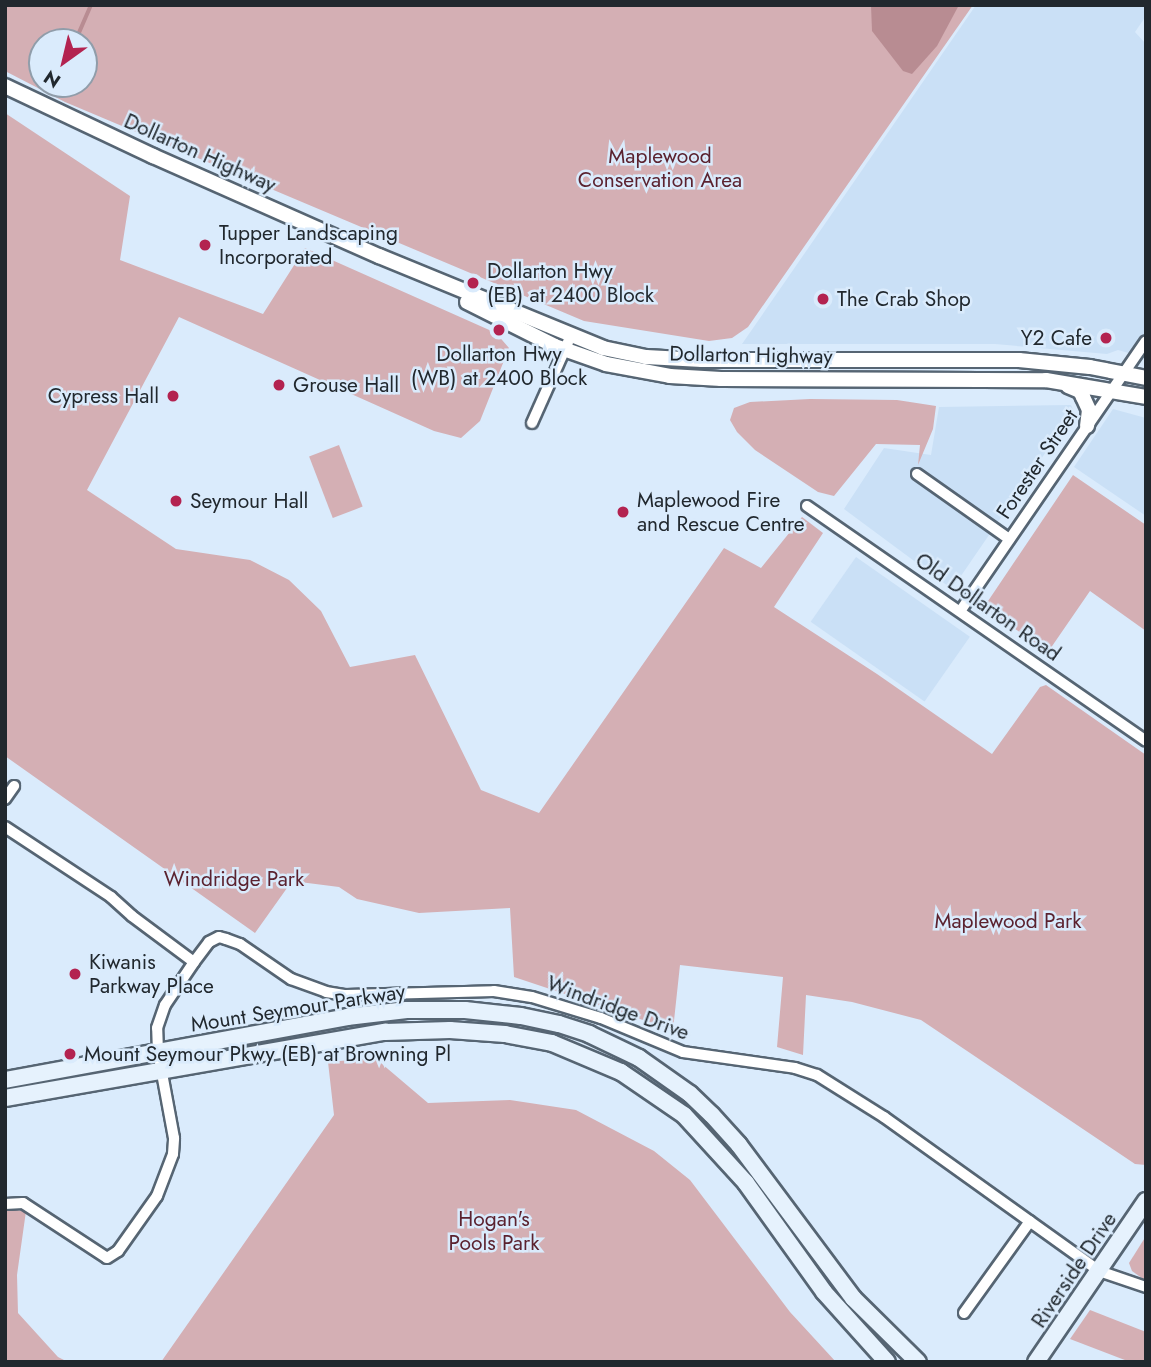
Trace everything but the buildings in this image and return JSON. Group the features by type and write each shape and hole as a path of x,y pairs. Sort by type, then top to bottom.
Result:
{"main road":[{"name":"Mount Seymour Parkway","path":"5,1080 347,1017 407,1010 465,1010 521,1016 589,1034 639,1058 690,1094 712,1115 747,1155 853,1298 918,1362"},
{"name":"Mount Seymour Parkway","path":"5,1098 385,1032 450,1030 505,1034 577,1052 621,1072 684,1115 746,1183 824,1292 887,1362"},
{"name":"Riverside Drive","path":"1036,1362 1146,1201"}],"street":[{"name":"Dollarton Highway","path":"5,86 152,156 379,256 522,331 567,343 646,357 1019,360 1146,378"},
{"name":"Forester Street","path":"961,610 1146,341"},
{"name":"Dollarton Highway","path":"567,343 606,364 683,376 1057,382 1146,397"},
{"path":"532,423 567,343"},
{"path":"1057,382 1080,391 1089,410 1087,426"},
{"path":"917,474 1009,539"},
{"name":"Old Dollarton Road","path":"807,506 961,610 1146,741"},
{"path":"5,799 14,786"},
{"path":"5,827 111,897 141,924 194,962 158,1021 158,1052 174,1138 173,1154 157,1196 118,1251 107,1258 23,1203 5,1204"},
{"name":"Windridge Drive","path":"194,962 209,942 219,937 240,944 291,979 326,992 346,995 494,991 532,997 589,1014 683,1052 795,1068 817,1075 884,1116 1098,1271 1146,1287"},
{"path":"964,1313 1030,1221"}],"shaded area":[{"path":"871,5 959,5 937,46 912,74 903,71 872,31"},
{"path":"976,5 1146,5 1146,16 1135,32 1146,44 1146,358 1118,350 1107,354 995,344 742,344"},
{"path":"1071,405 1074,411 952,589 844,509 884,448 931,455 939,407"},
{"path":"1113,409 1146,418 1146,516 1074,467"},
{"path":"856,557 970,637 925,701 811,622"}],"green space":[{"name":"Maplewood Conservation Area","path":"5,5 973,5 748,327 732,338 709,341 584,321 57,98 98,98 98,28 28,28 28,83 5,71"},
{"path":"5,113 130,196 120,260 263,314 305,248 496,333 509,348 480,421 461,438 434,431 179,317 87,490 176,549 250,560 289,580 321,611 350,667 415,655 481,790 539,813 724,548 761,568 802,517 823,533 774,607 992,754 1040,687 1046,685 1146,755 1146,1165 1135,1164 921,1020 852,1002 806,995 803,1055 777,1047 783,977 680,965 673,1030 514,977 510,908 419,913 357,899 339,887 292,881 255,933 5,756"},
{"path":"810,399 897,400 936,406 933,429 918,465 920,445 876,444 834,496 818,492 755,450 737,432 730,420 734,408 750,402"},
{"path":"339,445 363,507 333,518 309,456"},
{"path":"1073,475 1146,525 1146,631 1090,591 1048,652 984,607"},
{"name":"Hogan's Pools Park","path":"375,1058 428,1103 510,1100 576,1110 654,1151 690,1180 790,1312 836,1362 161,1362 334,1115 328,1062"},
{"path":"5,1209 26,1211 17,1275 18,1313 58,1357 68,1362 5,1362"},
{"path":"1146,1236 1146,1281 1132,1271 1129,1263"},
{"path":"1090,1310 1146,1332 1146,1362 1130,1362 1070,1339"}],"waterway":[{"path":"81,28 91,5"}],"place":[{"name":"Tupper Landscaping Incorporated","path":"205,245"},
{"name":"Dollarton Hwy (EB) at 2400 Block","path":"473,283"},
{"name":"The Crab Shop","path":"823,299"},
{"name":"Dollarton Hwy (WB) at 2400 Block","path":"499,330"},
{"name":"Y2 Cafe","path":"1106,338"},
{"name":"Grouse Hall","path":"279,385"},
{"name":"Cypress Hall","path":"173,396"},
{"name":"Seymour Hall","path":"176,501"},
{"name":"Maplewood Fire and Rescue Centre","path":"623,512"},
{"name":"Kiwanis Parkway Place","path":"75,974"},
{"name":"Mount Seymour Pkwy (EB) at Browning Pl","path":"70,1054"}],"park label":[{"name":"Windridge Park","path":"234,879"},
{"name":"Maplewood Park","path":"1008,921"}]}
